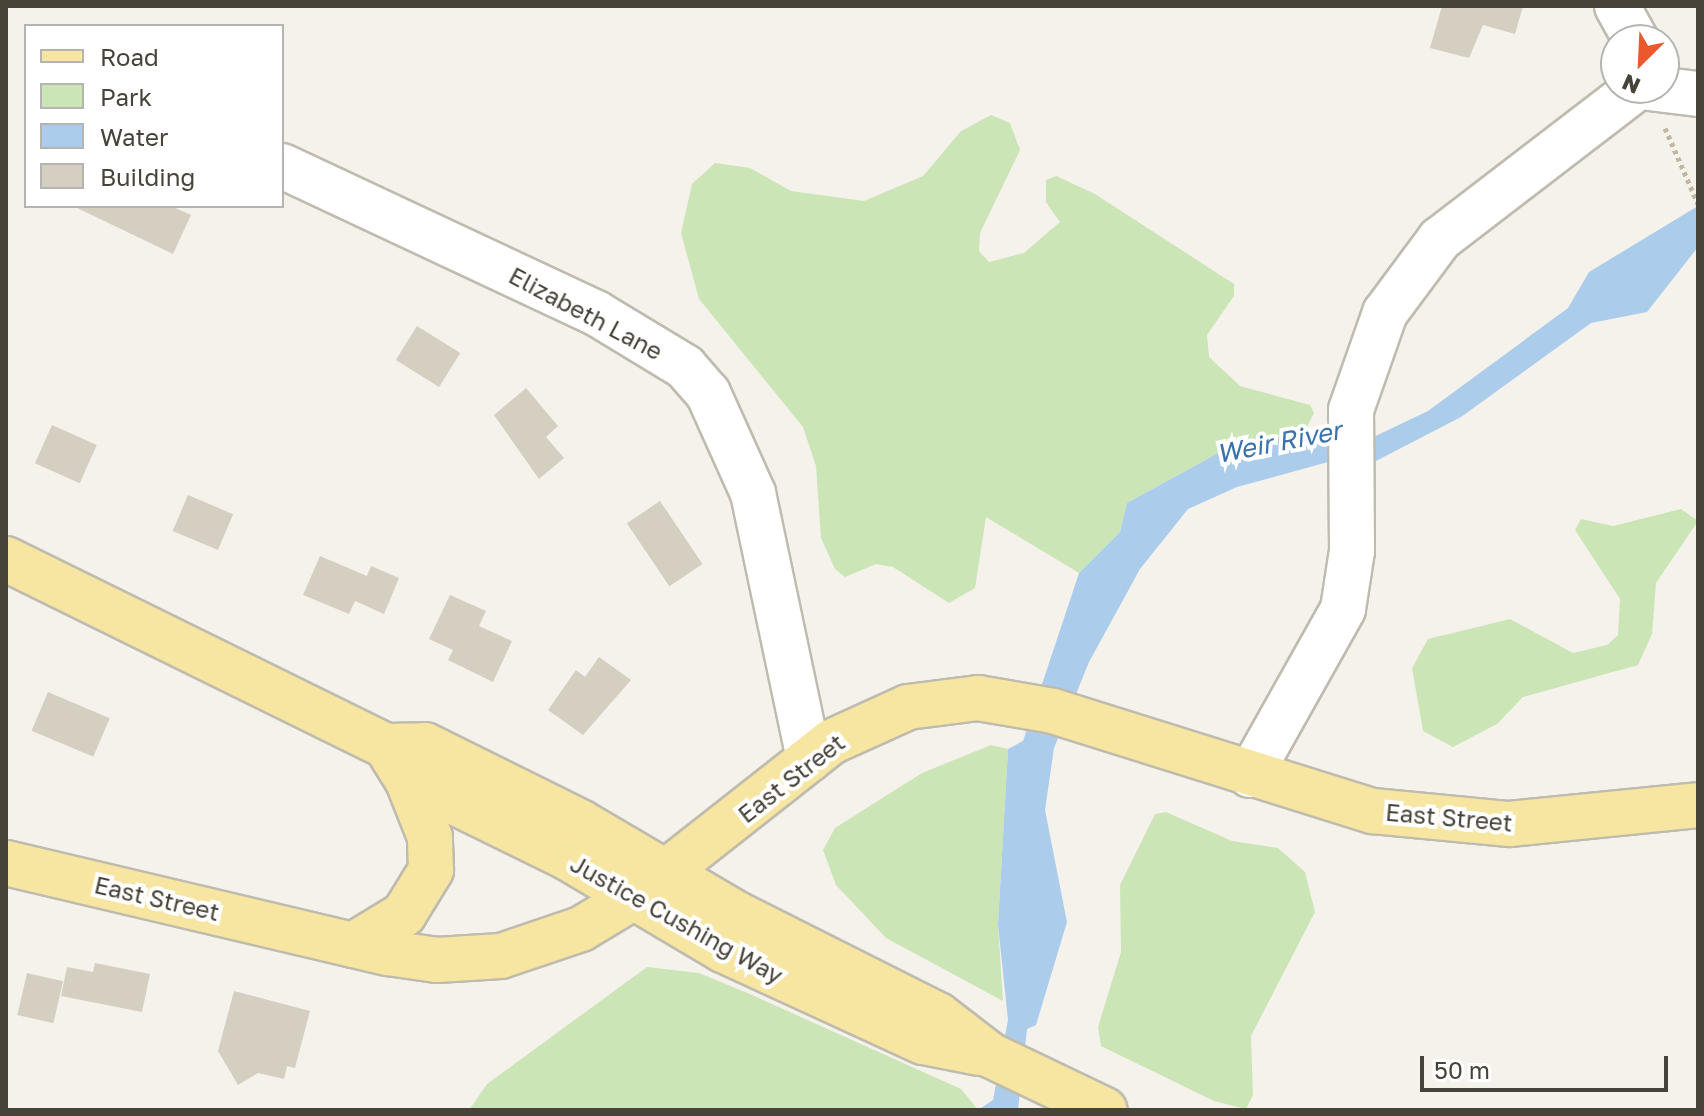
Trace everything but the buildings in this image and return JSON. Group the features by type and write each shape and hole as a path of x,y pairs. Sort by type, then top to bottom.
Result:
{"main road":[{"name":"Justice Cushing Way","path":"6,559 396,762 425,745 837,1005 923,1042 1009,1064 1105,1110"},
{"name":"East Street","path":"6,863 353,945 437,960 501,956 581,929 651,885 809,759 908,707 978,698 1094,724 1373,811 1445,821 1569,822 1698,805"},
{"path":"353,945 404,914 431,870 430,837 396,762"}],"street":[{"path":"1617,6 1627,24"},
{"path":"1656,105 1698,94"},
{"path":"1250,775 1338,623 1351,567 1350,416 1360,374 1385,313 1440,239 1616,104"},
{"name":"Elizabeth Lane","path":"284,167 596,313 685,367 701,384 753,493 809,759"}],"path":[{"path":"1656,105 1698,204"}],"green space":[{"path":"991,115 1010,123 1020,150 980,233 979,251 989,262 1024,253 1060,222 1046,202 1046,180 1056,176 1095,194 1234,284 1234,296 1207,335 1209,357 1240,386 1310,405 1314,413 1303,435 1231,446 1127,503 1120,532 1079,573 986,517 975,588 949,603 893,567 876,564 845,577 835,569 821,538 816,466 803,427 699,299 681,233 692,184 715,163 750,168 791,191 864,201 923,176 961,131"},
{"path":"1681,509 1698,521 1656,583 1652,634 1638,665 1523,697 1497,724 1453,747 1423,731 1412,668 1428,639 1510,619 1573,653 1607,645 1618,635 1620,599 1575,530 1581,519 1613,526"},
{"path":"991,745 1008,749 998,925 1003,1001 886,938 836,885 823,850 835,828 922,773"},
{"path":"1166,812 1232,841 1278,848 1305,872 1315,912 1251,1036 1253,1095 1246,1109 1214,1101 1101,1046 1098,1027 1121,952 1120,885 1155,814"},
{"path":"647,967 699,973 752,995 961,1089 978,1110 469,1110 487,1084"}],"water":[{"name":"Weir River","path":"1698,206 1698,247 1647,312 1591,323 1461,417 1374,462 1339,459 1237,487 1188,509 1140,569 1089,662 1054,748 1045,810 1067,922 1036,1025 1027,1029 1018,1110 978,1110 993,1100 1008,1020 998,925 1008,749 1023,741 1079,573 1120,532 1127,503 1231,446 1303,435 1337,444 1363,442 1428,411 1568,308 1589,272"}]}
